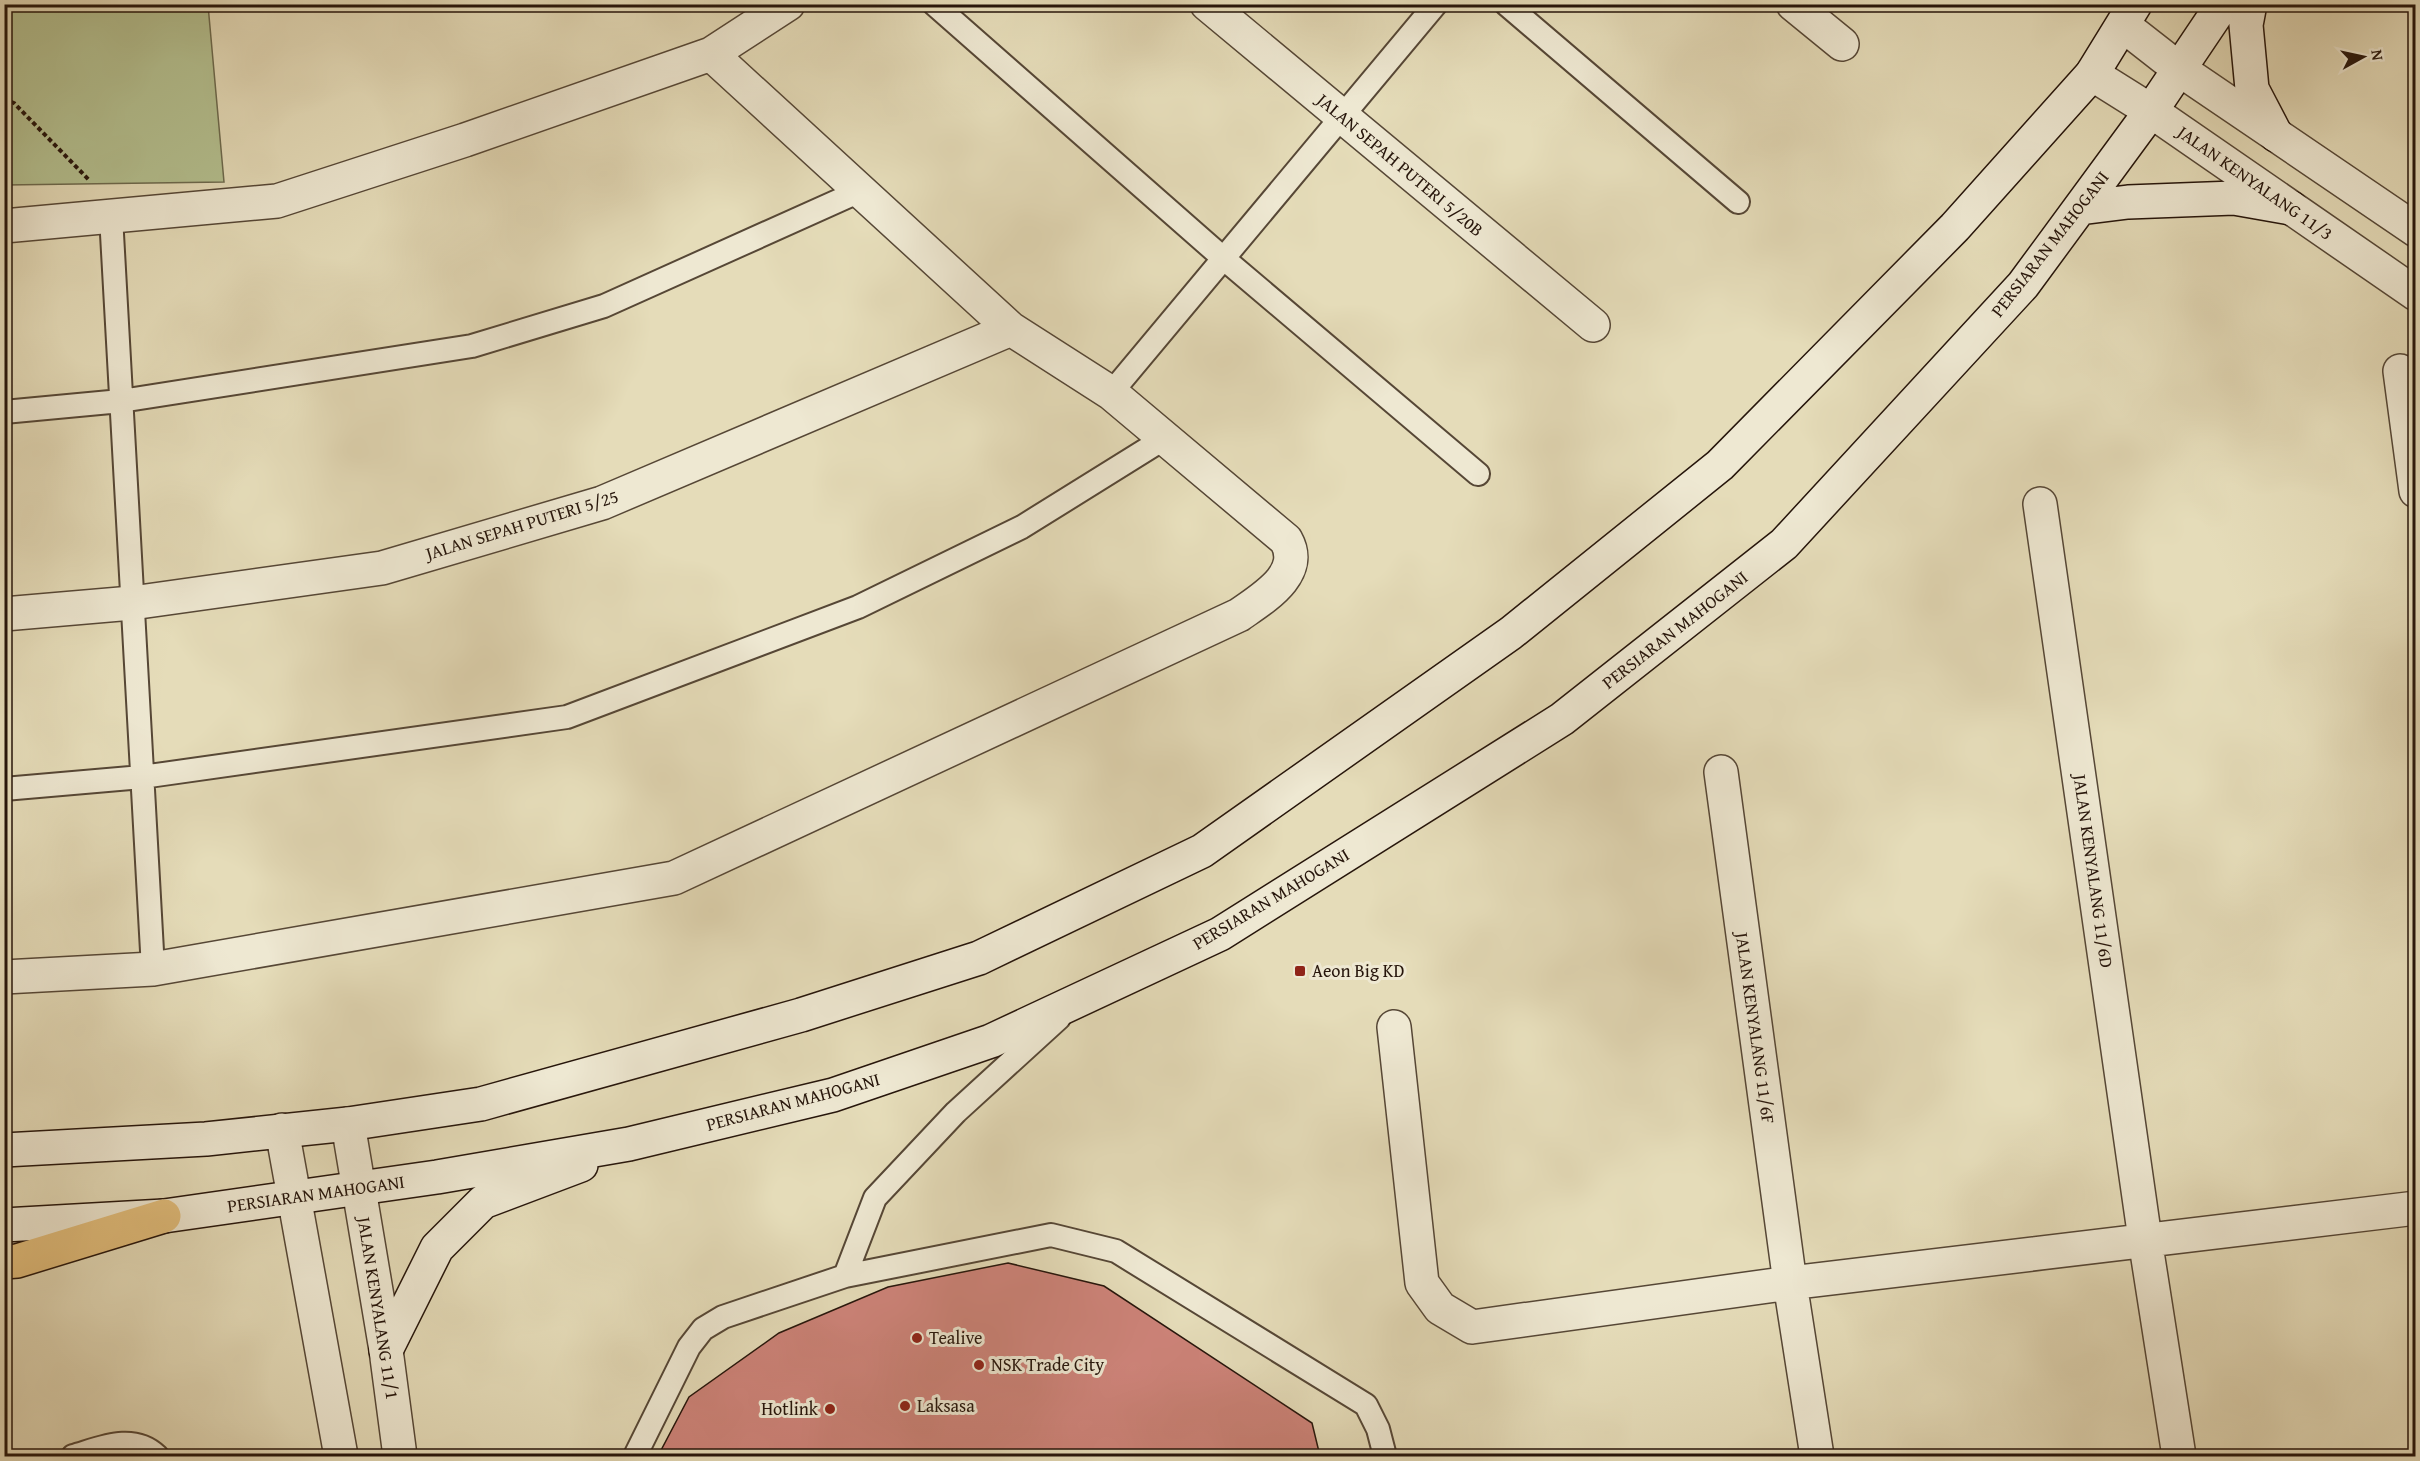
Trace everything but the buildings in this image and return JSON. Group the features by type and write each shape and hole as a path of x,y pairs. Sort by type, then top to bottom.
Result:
{"highway":[{"path":"4,1262 17,1261 164,1216"}],"street":[{"path":"4,226 277,201 465,140 711,54 788,4"},
{"name":"JALAN SEPAH PUTERI 5/20B","path":"1207,4 1593,325"},
{"path":"1793,4 1842,44"},
{"name":"PERSIARAN MAHOGANI","path":"4,1225 164,1216 629,1144 833,1095 991,1041 1220,934 1562,719 1784,544 2023,285 2151,111 2223,4"},
{"path":"2250,4 2246,25 2252,89 2276,135"},
{"path":"4,1150 206,1139 348,1124 481,1104 801,1015 980,958 1202,851 1511,633 1720,465 1955,228 2092,74 2129,15 2179,69 2415,230"},
{"path":"4,977 153,969 674,878 1239,615 1280,582 1292,562 1291,549 1286,540 1111,393 1011,329 711,54"},
{"name":"JALAN KENYALANG 11/3","path":"2092,74 2151,111 2415,294"},
{"path":"2080,208 2128,202 2234,198 2291,208"},
{"name":"JALAN SEPAH PUTERI 5/25","path":"4,614 132,603 382,568 602,503 1011,329"},
{"path":"2400,370 2415,491"},
{"name":"JALAN KENYALANG 11/6D","path":"2040,504 2145,1239 2179,1456"},
{"name":"JALAN KENYALANG 11/6F","path":"1721,772 1790,1283 1817,1456"},
{"path":"1394,1027 1422,1283 1440,1308 1472,1327 1790,1283 2415,1208"},
{"name":"JALAN KENYALANG 11/1","path":"348,1124 386,1350 400,1456"},
{"path":"282,1131 341,1456"},
{"path":"386,1350 437,1248 483,1202 544,1181 629,1144"}],"lane":[{"path":"934,4 1223,258 1478,474"},
{"path":"1111,393 1436,4"},
{"path":"1506,4 1738,202"},
{"path":"4,412 121,401 472,346 604,306 860,191"},
{"path":"111,216 153,969"},
{"path":"4,789 142,777 567,717 858,607 1022,527 1165,438"},
{"path":"845,1276 875,1198 956,1112 1074,1004"},
{"path":"635,1456 689,1347 703,1329 723,1317 845,1276 1051,1235 1116,1251 1366,1405 1378,1429 1385,1456"},
{"path":"73,1456 128,1442 147,1447 157,1456"}],"path":[{"path":"4,99 14,103 87,177 111,216"}],"green space":[{"path":"4,5 208,5 224,182 5,185"}],"place":[{"name":"Aeon Big KD","path":"1300,971"},
{"name":"Tealive","path":"917,1338"},
{"name":"NSK Trade City","path":"979,1365"},
{"name":"Laksasa","path":"905,1406"},
{"name":"Hotlink","path":"830,1409"}]}
